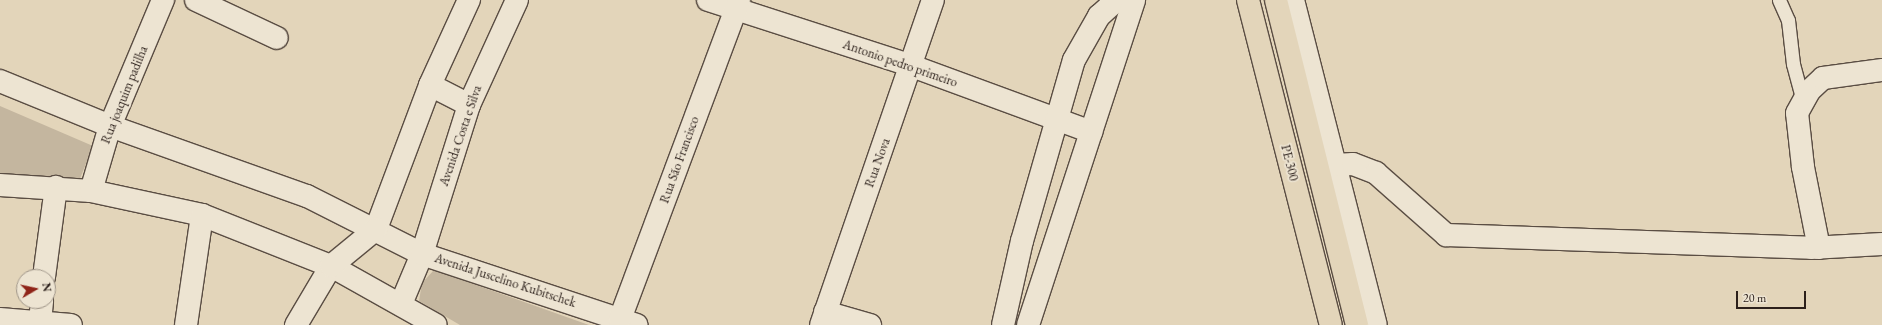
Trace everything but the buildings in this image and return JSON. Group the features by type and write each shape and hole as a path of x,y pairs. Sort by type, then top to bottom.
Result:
{"main road":[{"name":"PE-300","path":"1248,0 1331,325"},
{"name":"PE-300","path":"1276,0 1357,325"}],"street":[{"name":"Rua joaquim padilha","path":"91,191 110,126 163,0"},
{"path":"196,0 277,38"},
{"path":"296,325 331,266 376,229 430,85 469,0"},
{"name":"Avenida Costa e Silva","path":"401,304 422,254 469,105 516,0"},
{"name":"Antonio pedro primeiro","path":"708,0 737,5 912,66 1055,121 1091,132"},
{"name":"Rua Nova","path":"823,318 912,66 933,0"},
{"path":"1003,325 1055,121 1085,36 1099,16 1117,0"},
{"path":"1028,325 1134,0"},
{"path":"1293,0 1376,325"},
{"name":"Rua São Francisco","path":"629,322 737,5"},
{"path":"1819,248 1802,159 1797,113 1803,102 1823,78 1882,70"},
{"name":"Avenida Juscelino Kubitschek","path":"0,81 110,126 307,196 376,229 422,254 629,322"},
{"path":"430,85 469,105"},
{"path":"1335,165 1353,164 1376,173 1446,235 1819,248 1882,244"},
{"path":"0,185 56,187 91,191 202,215 331,266 436,325"},
{"path":"45,269 56,187"},
{"path":"186,325 202,215"},
{"path":"0,319 41,311 71,325"},
{"path":"823,318 870,325"}],"lane":[{"path":"1779,0 1788,20 1793,64 1803,102"}],"shaded area":[{"path":"0,106 93,146 79,181 0,173"},
{"path":"434,270 589,325 460,325 419,301 422,283"}]}
